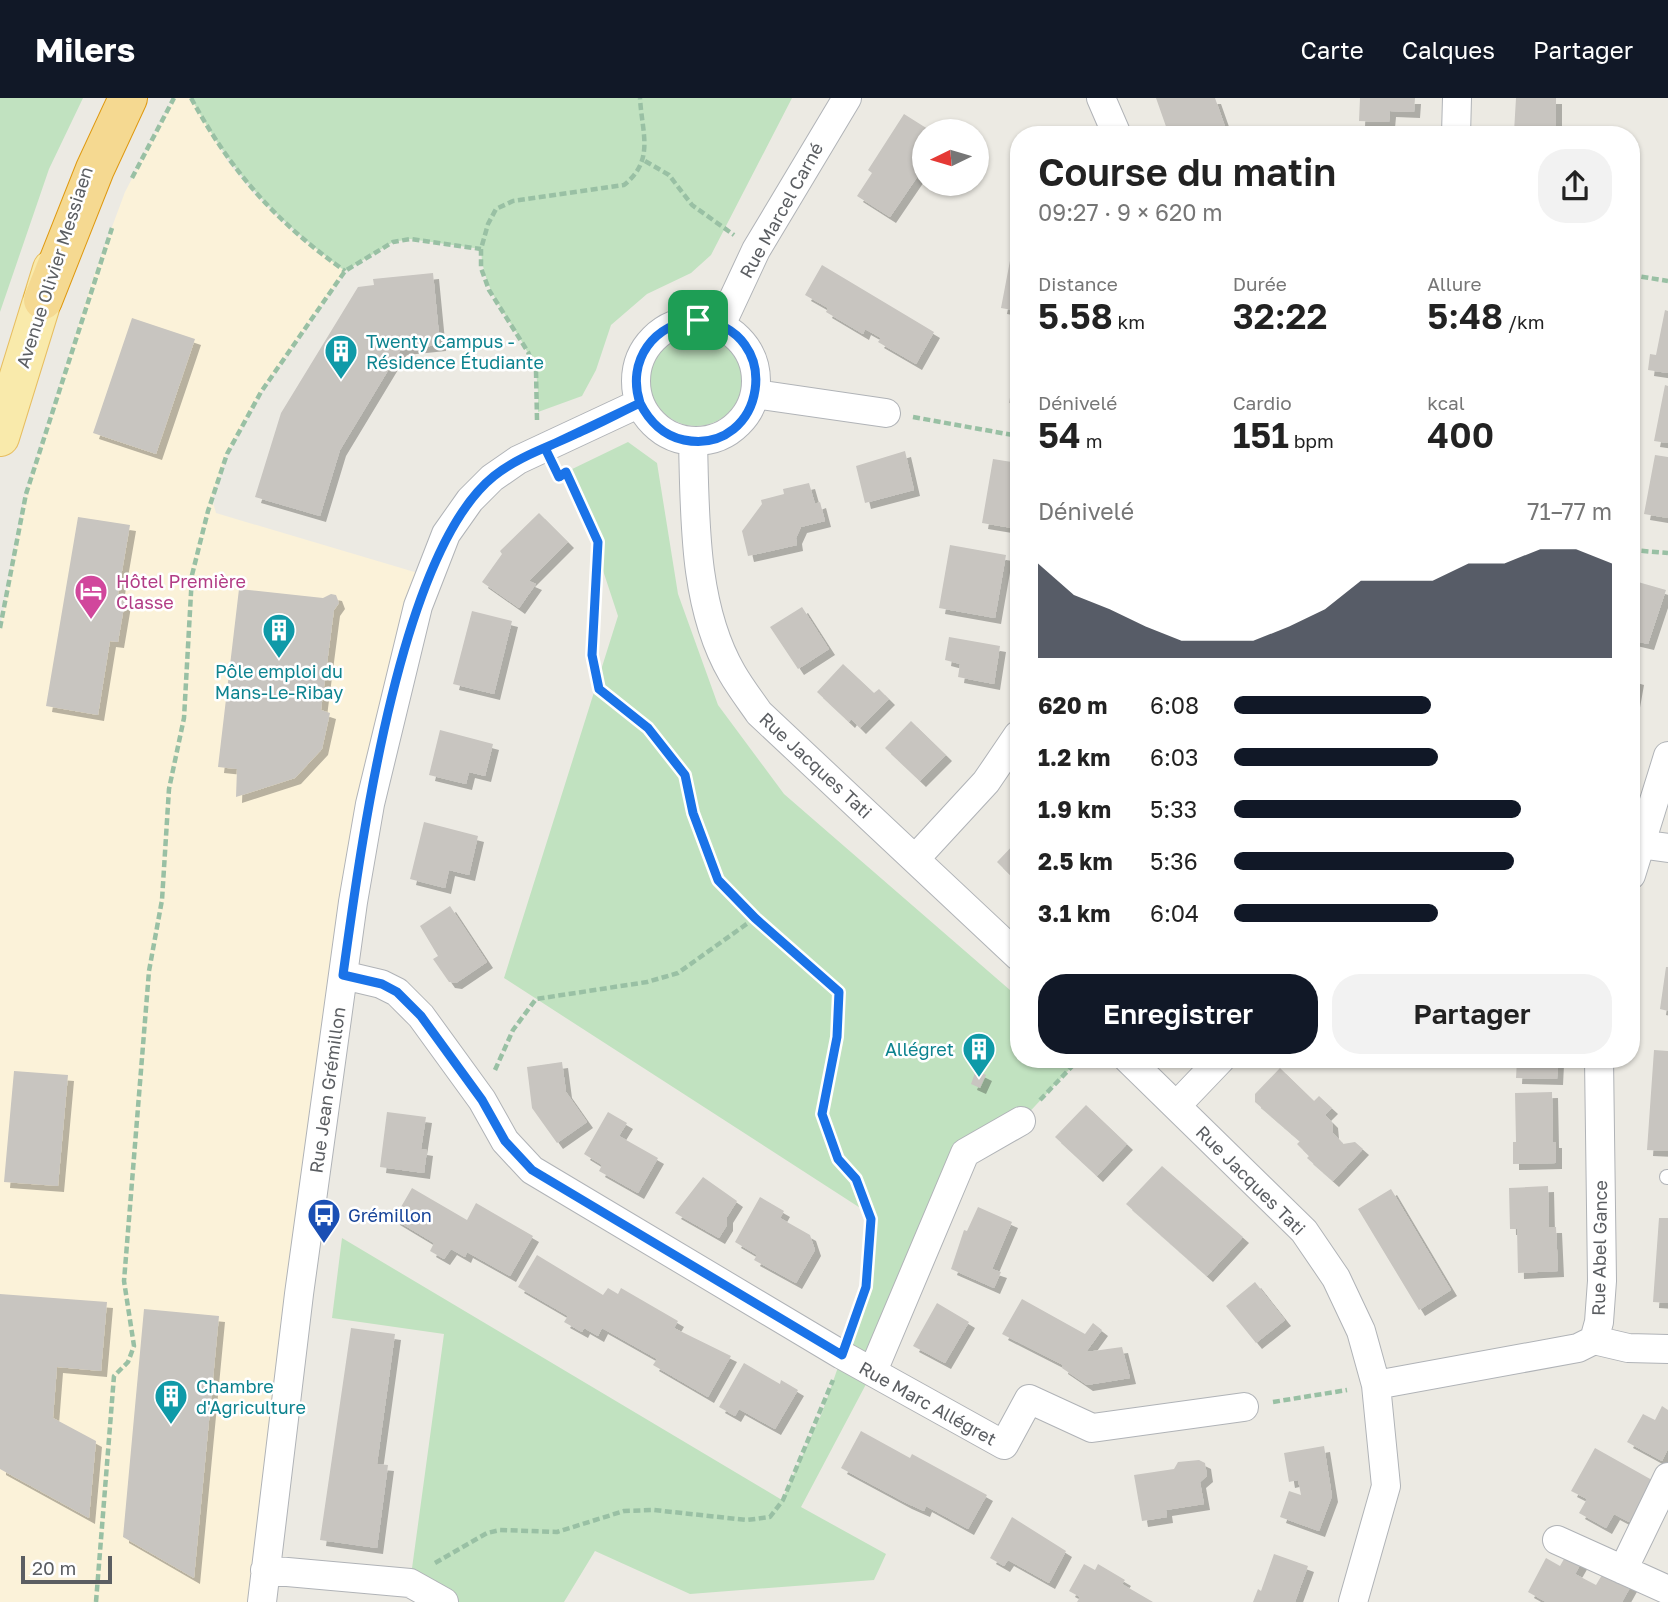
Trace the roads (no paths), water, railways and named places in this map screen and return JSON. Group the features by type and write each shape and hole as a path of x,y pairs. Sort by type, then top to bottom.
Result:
{"highway":[{"path":"43,300 95,169 128,98"}],"main road":[{"name":"Avenue Olivier Messiaen","path":"0,437 66,221 112,98"}],"street":[{"name":"Rue Marcel Carné","path":"721,325 756,250 848,98"},
{"path":"1101,98 1113,126"},
{"path":"1456,126 1457,98"},
{"path":"690,320 721,325 739,338 752,357 757,379 755,394 747,413 733,429 714,439 693,441 664,432 648,417 640,403 636,380 638,364 654,337 667,327 690,320"},
{"path":"755,394 886,413"},
{"name":"Rue Jean Grémillon","path":"262,1602 299,1294 343,975 370,804 394,695 430,569 446,534 470,500 492,478 518,460 640,403"},
{"name":"Rue Jacques Tati","path":"693,441 701,573 712,623 731,671 759,713 1010,948"},
{"path":"915,859 986,782 1010,747"},
{"path":"1640,841 1668,756"},
{"path":"1640,844 1668,848"},
{"name":"Rue Marc Allégret","path":"343,975 382,984 397,992 421,1016 482,1100 505,1141 532,1170 842,1355 1004,1445 1029,1399 1092,1428 1244,1407"},
{"name":"Rue Jacques Tati","path":"1138,1068 1304,1231 1336,1278 1361,1331 1376,1385 1386,1486 1353,1602"},
{"path":"1177,1105 1212,1068"},
{"name":"Rue Abel Gance","path":"1376,1385 1578,1348 1594,1340 1599,1322 1601,1281 1599,1068"},
{"path":"873,1371 965,1153 1021,1121"},
{"path":"1594,1340 1628,1348 1668,1349"},
{"path":"1623,1570 1668,1477"},
{"path":"1557,1540 1668,1590"},
{"path":"265,1570 410,1583 444,1602"}],"place":[{"name":"Twenty Campus - Résidence Étudiante","path":"341,381"},
{"name":"Hôtel Première Classe","path":"91,621"},
{"name":"Pôle emploi du Mans-Le-Ribay","path":"279,660"},
{"name":"Allégret","path":"979,1079"},
{"name":"Grémillon","path":"324,1245"},
{"name":"Chambre d'Agriculture","path":"171,1426"}]}
